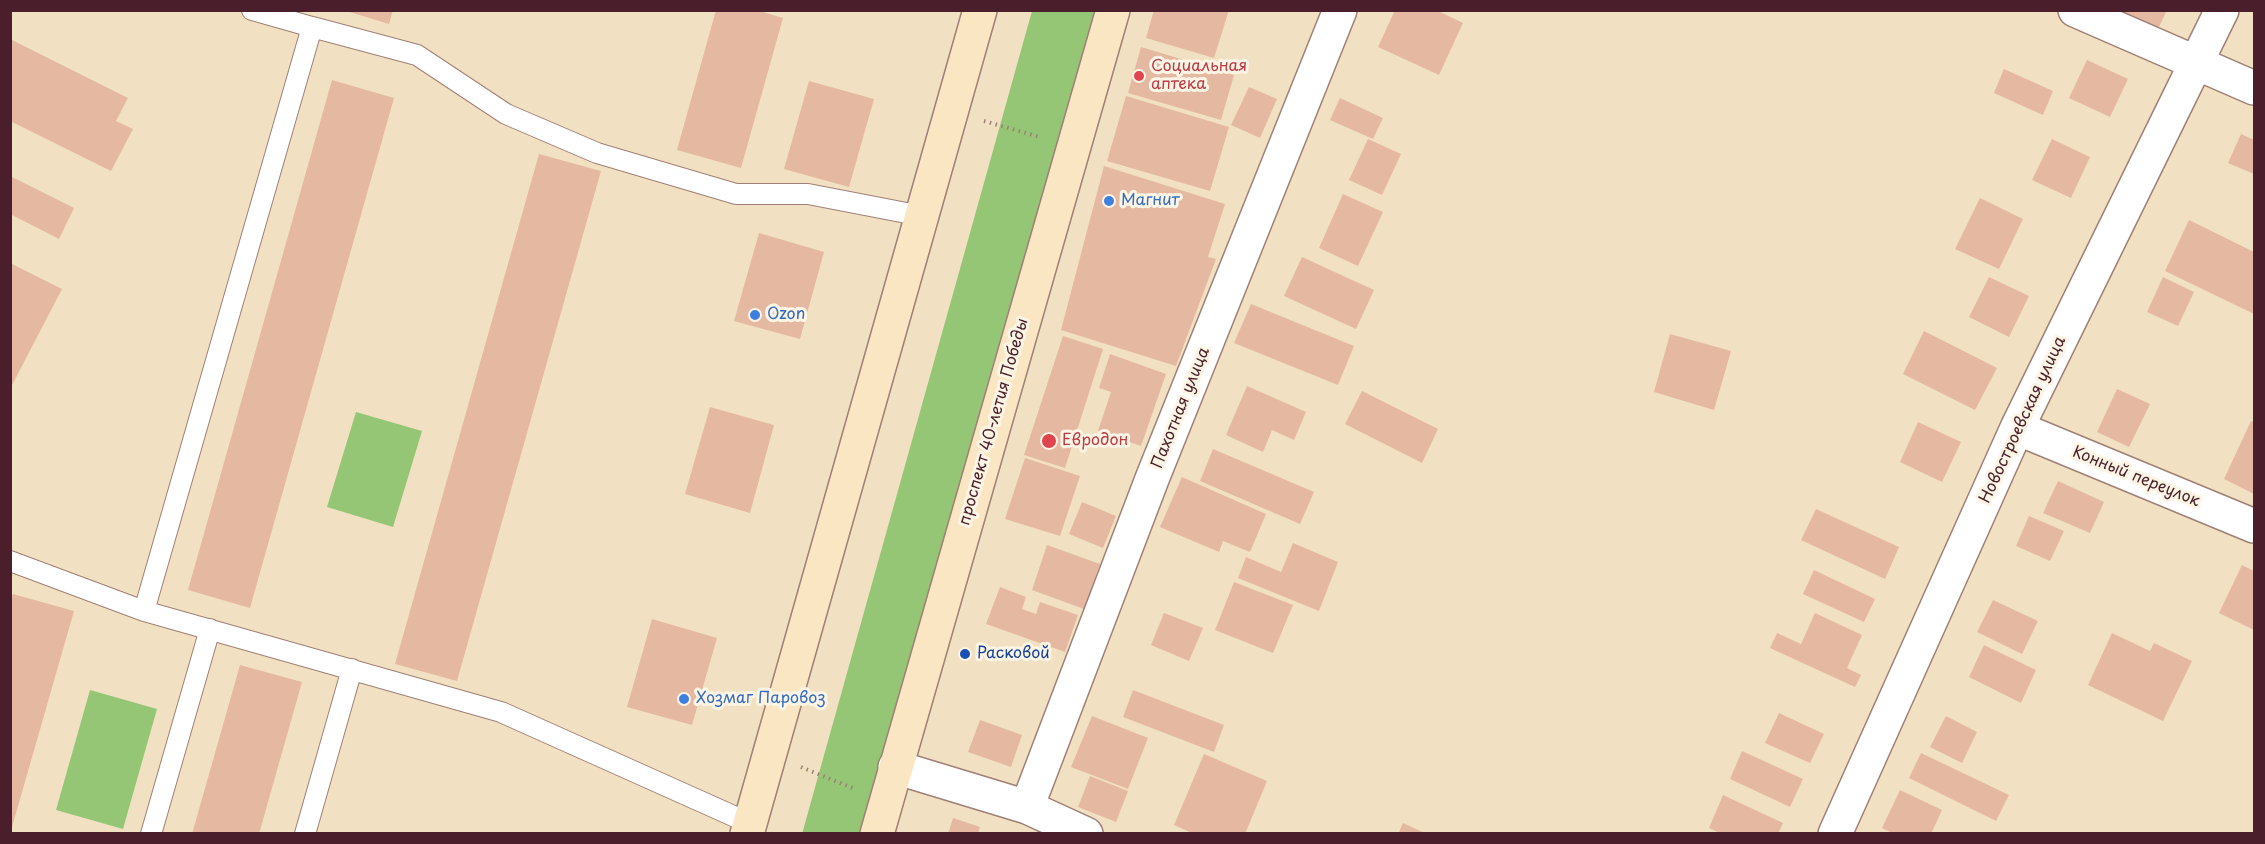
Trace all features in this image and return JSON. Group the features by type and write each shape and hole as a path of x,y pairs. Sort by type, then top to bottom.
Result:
{"main road":[{"path":"748,828 980,10"},
{"name":"проспект 40-летия Победы","path":"877,834 1113,10"}],"street":[{"name":"Пахотная улица","path":"1027,807 1152,479 1341,10"},
{"path":"2075,10 2254,88"},
{"name":"Новостроевская улица","path":"1834,834 2017,428 2222,10"},
{"name":"Конный переулок","path":"2017,428 2254,526"},
{"path":"895,767 1027,807 1086,834"}],"lane":[{"path":"255,11 417,55 506,114 597,153 736,194 808,194 921,216"},
{"path":"144,610 312,27"},
{"path":"10,561 144,610 501,712 748,828"},
{"path":"150,834 210,628"},
{"path":"305,834 352,669"}],"path":[{"path":"951,112 1073,147"},
{"path":"769,755 886,801"}],"green space":[{"path":"1032,11 1103,11 867,833 802,834"},
{"path":"356,412 422,431 393,527 327,507"},
{"path":"90,690 157,709 123,829 56,810"}],"building":[{"path":"343,10 393,10 389,24"},
{"path":"716,10 756,10 783,18 741,168 677,150"},
{"path":"1154,10 1229,10 1214,58 1146,38"},
{"path":"1395,10 1436,10 1463,23 1439,75 1378,47"},
{"path":"2120,10 2167,10 2158,29"},
{"path":"10,39 128,98 116,121 133,129 111,171 10,121"},
{"path":"1141,47 1234,75 1221,120 1128,93"},
{"path":"2087,60 2128,79 2110,117 2069,98"},
{"path":"2004,69 2053,91 2043,115 1994,93"},
{"path":"332,80 394,98 250,608 188,590"},
{"path":"809,81 874,99 849,187 784,169"},
{"path":"1249,87 1277,99 1260,138 1231,125"},
{"path":"1126,96 1229,127 1210,191 1107,161"},
{"path":"1340,98 1383,118 1373,139 1330,120"},
{"path":"2241,134 2254,140 2254,174 2228,163"},
{"path":"1368,139 1401,154 1382,195 1349,180"},
{"path":"2052,139 2090,157 2071,198 2032,180"},
{"path":"539,154 601,171 457,681 395,664"},
{"path":"1104,166 1225,204 1208,257 1216,259 1176,366 1061,330"},
{"path":"10,176 74,208 59,239 10,214"},
{"path":"1343,194 1383,212 1358,266 1319,248"},
{"path":"1980,198 2023,219 1999,269 1955,249"},
{"path":"2189,220 2254,252 2254,314 2165,271"},
{"path":"759,233 824,252 800,339 734,321"},
{"path":"1302,257 1374,290 1356,329 1284,296"},
{"path":"10,263 62,289 10,389"},
{"path":"1989,277 2029,296 2009,337 1969,317"},
{"path":"2163,277 2194,292 2178,326 2147,312"},
{"path":"1251,304 1354,346 1338,385 1234,343"},
{"path":"1924,331 1997,368 1975,410 1903,374"},
{"path":"1670,334 1731,351 1714,410 1654,392"},
{"path":"1063,336 1103,349 1065,468 1024,455"},
{"path":"1110,354 1166,374 1141,446 1098,431 1111,392 1099,388"},
{"path":"1247,386 1306,412 1294,440 1272,430 1263,452 1226,435"},
{"path":"2117,389 2150,404 2129,447 2097,432"},
{"path":"1362,391 1438,429 1422,463 1345,424"},
{"path":"710,407 774,425 750,513 685,494"},
{"path":"2251,421 2254,422 2254,494 2224,479"},
{"path":"1918,422 1961,442 1942,482 1900,462"},
{"path":"1213,449 1314,492 1300,524 1200,481"},
{"path":"1025,458 1080,476 1060,536 1005,519"},
{"path":"1182,477 1266,514 1250,552 1223,541 1219,552 1160,527"},
{"path":"2058,481 2104,502 2090,533 2043,513"},
{"path":"1082,502 1116,516 1103,548 1069,534"},
{"path":"1816,509 1899,547 1885,579 1801,540"},
{"path":"2029,516 2064,531 2050,561 2016,546"},
{"path":"1293,543 1338,562 1319,611 1238,578 1246,557 1281,572"},
{"path":"1047,545 1100,564 1084,609 1032,590"},
{"path":"2242,565 2254,571 2254,630 2219,613"},
{"path":"1814,570 1875,599 1864,622 1803,594"},
{"path":"1234,582 1293,605 1273,653 1215,630"},
{"path":"1000,587 1026,597 1022,609 1036,614 1040,602 1078,615 1065,652 986,624"},
{"path":"13,594 74,611 10,834 10,601"},
{"path":"1993,600 2038,621 2022,654 1977,632"},
{"path":"1164,613 1203,628 1189,661 1151,645"},
{"path":"1815,613 1862,635 1847,668 1861,675 1855,687 1770,648 1777,633 1801,644"},
{"path":"652,619 717,638 692,725 627,707"},
{"path":"2112,633 2150,651 2154,643 2192,661 2163,721 2088,685"},
{"path":"1984,645 2036,670 2021,703 1969,677"},
{"path":"240,665 302,682 259,834 192,834"},
{"path":"1133,690 1224,725 1214,752 1123,717"},
{"path":"1779,713 1824,734 1810,763 1765,743"},
{"path":"1092,716 1148,738 1128,789 1071,767"},
{"path":"1946,716 1977,732 1962,763 1930,747"},
{"path":"980,720 1022,735 1011,767 968,752"},
{"path":"1742,751 1803,779 1790,807 1730,779"},
{"path":"1921,753 2009,795 1996,821 1909,778"},
{"path":"1204,754 1267,781 1245,834 1194,834 1174,825"},
{"path":"1090,776 1128,791 1116,822 1078,807"},
{"path":"1900,790 1942,810 1931,834 1894,834 1882,828"},
{"path":"1723,795 1783,823 1778,834 1722,834 1709,828"},
{"path":"953,818 980,827 978,834 948,834"},
{"path":"1403,823 1427,834 1398,834"}],"place":[{"name":"Социальная аптека","path":"1139,76"},
{"name":"Магнит","path":"1109,201"},
{"name":"Ozon","path":"755,315"},
{"name":"Евродон","path":"1049,441"},
{"name":"Расковой","path":"965,654"},
{"name":"Хозмаг Паровоз","path":"684,699"}]}
